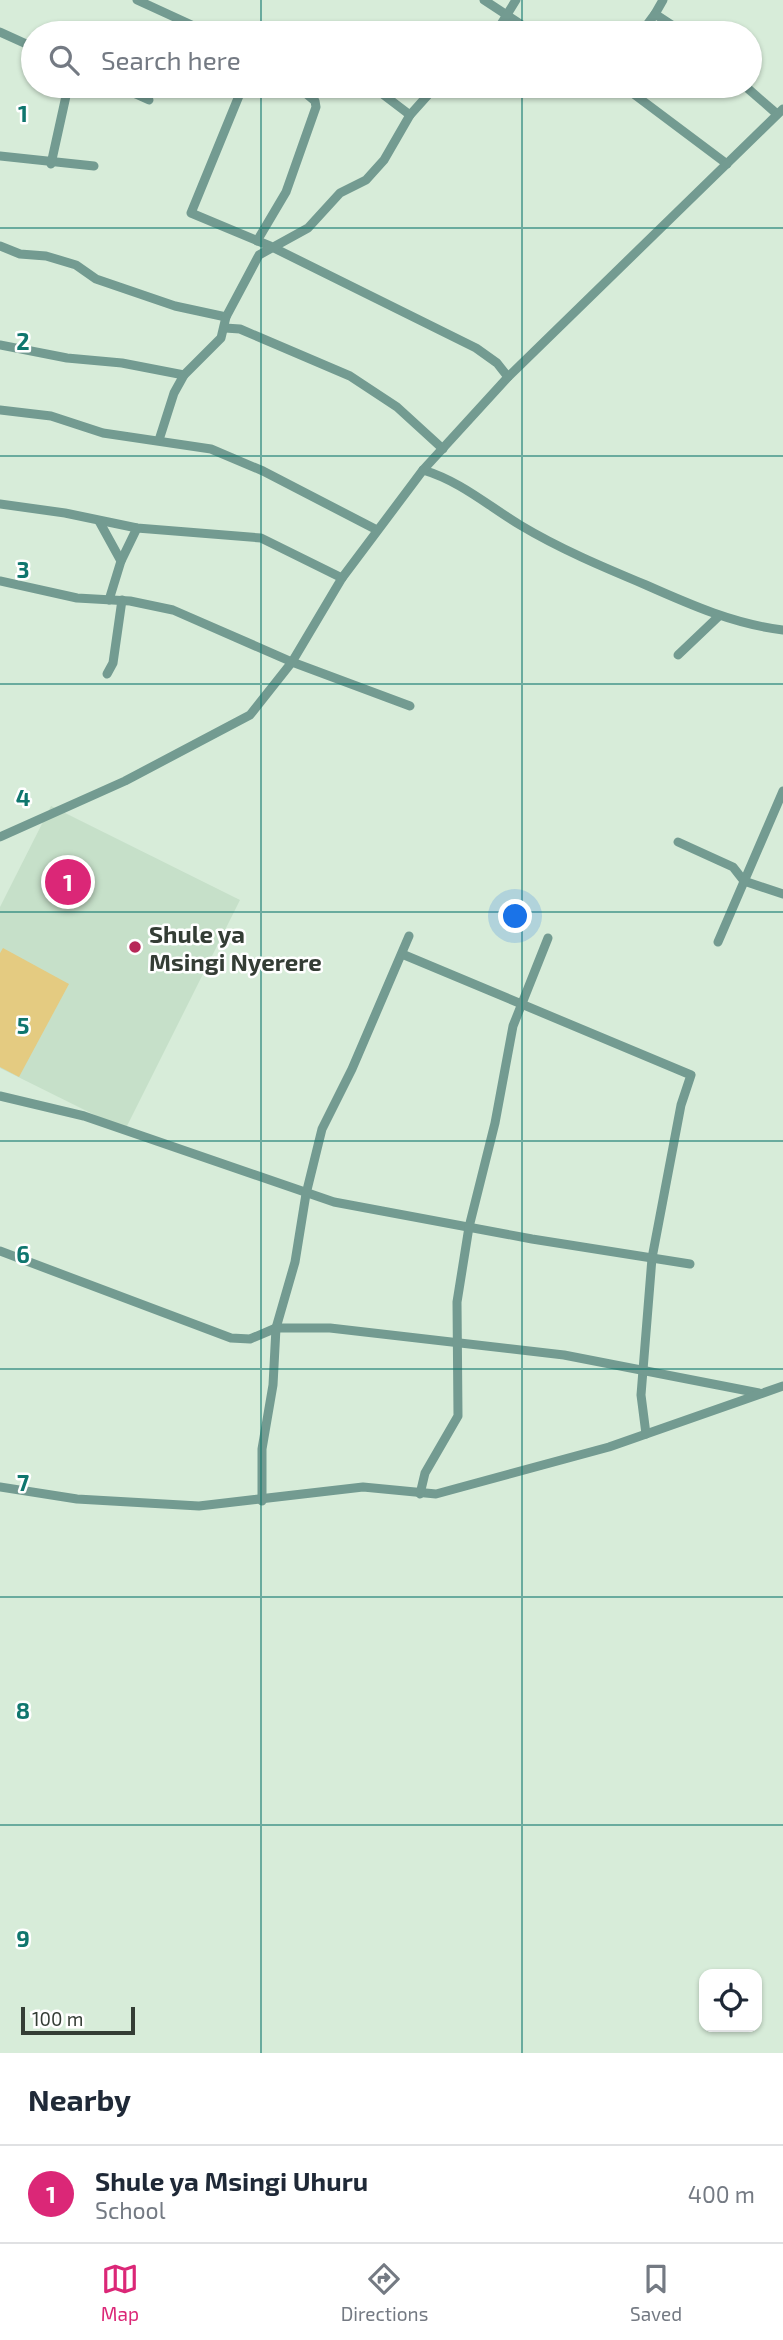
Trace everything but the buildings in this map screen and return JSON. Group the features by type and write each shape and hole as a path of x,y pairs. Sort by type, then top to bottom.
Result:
{"street":[{"path":"137,0 183,21"},
{"path":"484,0 515,21"},
{"path":"502,21 516,0"},
{"path":"650,21 663,0"},
{"path":"655,14 666,21"},
{"path":"0,32 21,42"},
{"path":"51,164 66,98"},
{"path":"145,98 149,100"},
{"path":"238,98 191,213 270,246 476,348 497,363 508,377"},
{"path":"257,241 286,192 316,107 311,98"},
{"path":"387,98 410,116"},
{"path":"159,440 169,405 184,375 221,338 226,317 259,255 270,246 308,228 340,193 366,180 384,160 410,116 426,98"},
{"path":"639,98 727,164"},
{"path":"0,837 125,781 250,715 292,662 342,578 423,470 508,377 780,112 761,98"},
{"path":"0,156 51,164 94,166"},
{"path":"0,246 76,265 96,279 175,306 226,317"},
{"path":"225,328 240,329 351,376 397,407 443,449"},
{"path":"0,345 184,375"},
{"path":"0,410 51,416 103,433 211,449 263,471 377,530"},
{"path":"423,470 449,478 520,525 583,559 719,616 748,626 783,631"},
{"path":"0,504 65,513 137,528 261,538 342,578"},
{"path":"99,521 121,561"},
{"path":"109,600 121,561 137,528"},
{"path":"0,581 77,598 122,600 173,610 292,662 410,706"},
{"path":"107,674 113,663 122,600"},
{"path":"678,655 719,616"},
{"path":"718,942 783,791"},
{"path":"678,842 733,867 744,881 783,894"},
{"path":"262,1501 262,1448 273,1385 276,1328 295,1262 306,1194 322,1129 352,1069 410,936"},
{"path":"420,1494 425,1473 458,1416 457,1302 469,1227 495,1123 513,1026 548,938"},
{"path":"402,954 521,1007 691,1075 681,1105 652,1258 642,1395 646,1434"},
{"path":"0,1096 84,1115 334,1202 690,1264"},
{"path":"0,1251 230,1338 250,1339 276,1328 330,1328 565,1355 761,1394"},
{"path":"0,1487 77,1499 199,1506 262,1501 363,1487 436,1494 646,1434 783,1386"}],"shaded area":[{"path":"51,806 240,900 125,1130 0,1068 0,907"},
{"path":"3,948 69,984 19,1077 0,1067 0,953"}],"place":[{"name":"Shule ya Msingi Uhuru","path":"68,882"},
{"name":"Shule ya Msingi Nyerere","path":"135,947"}]}
